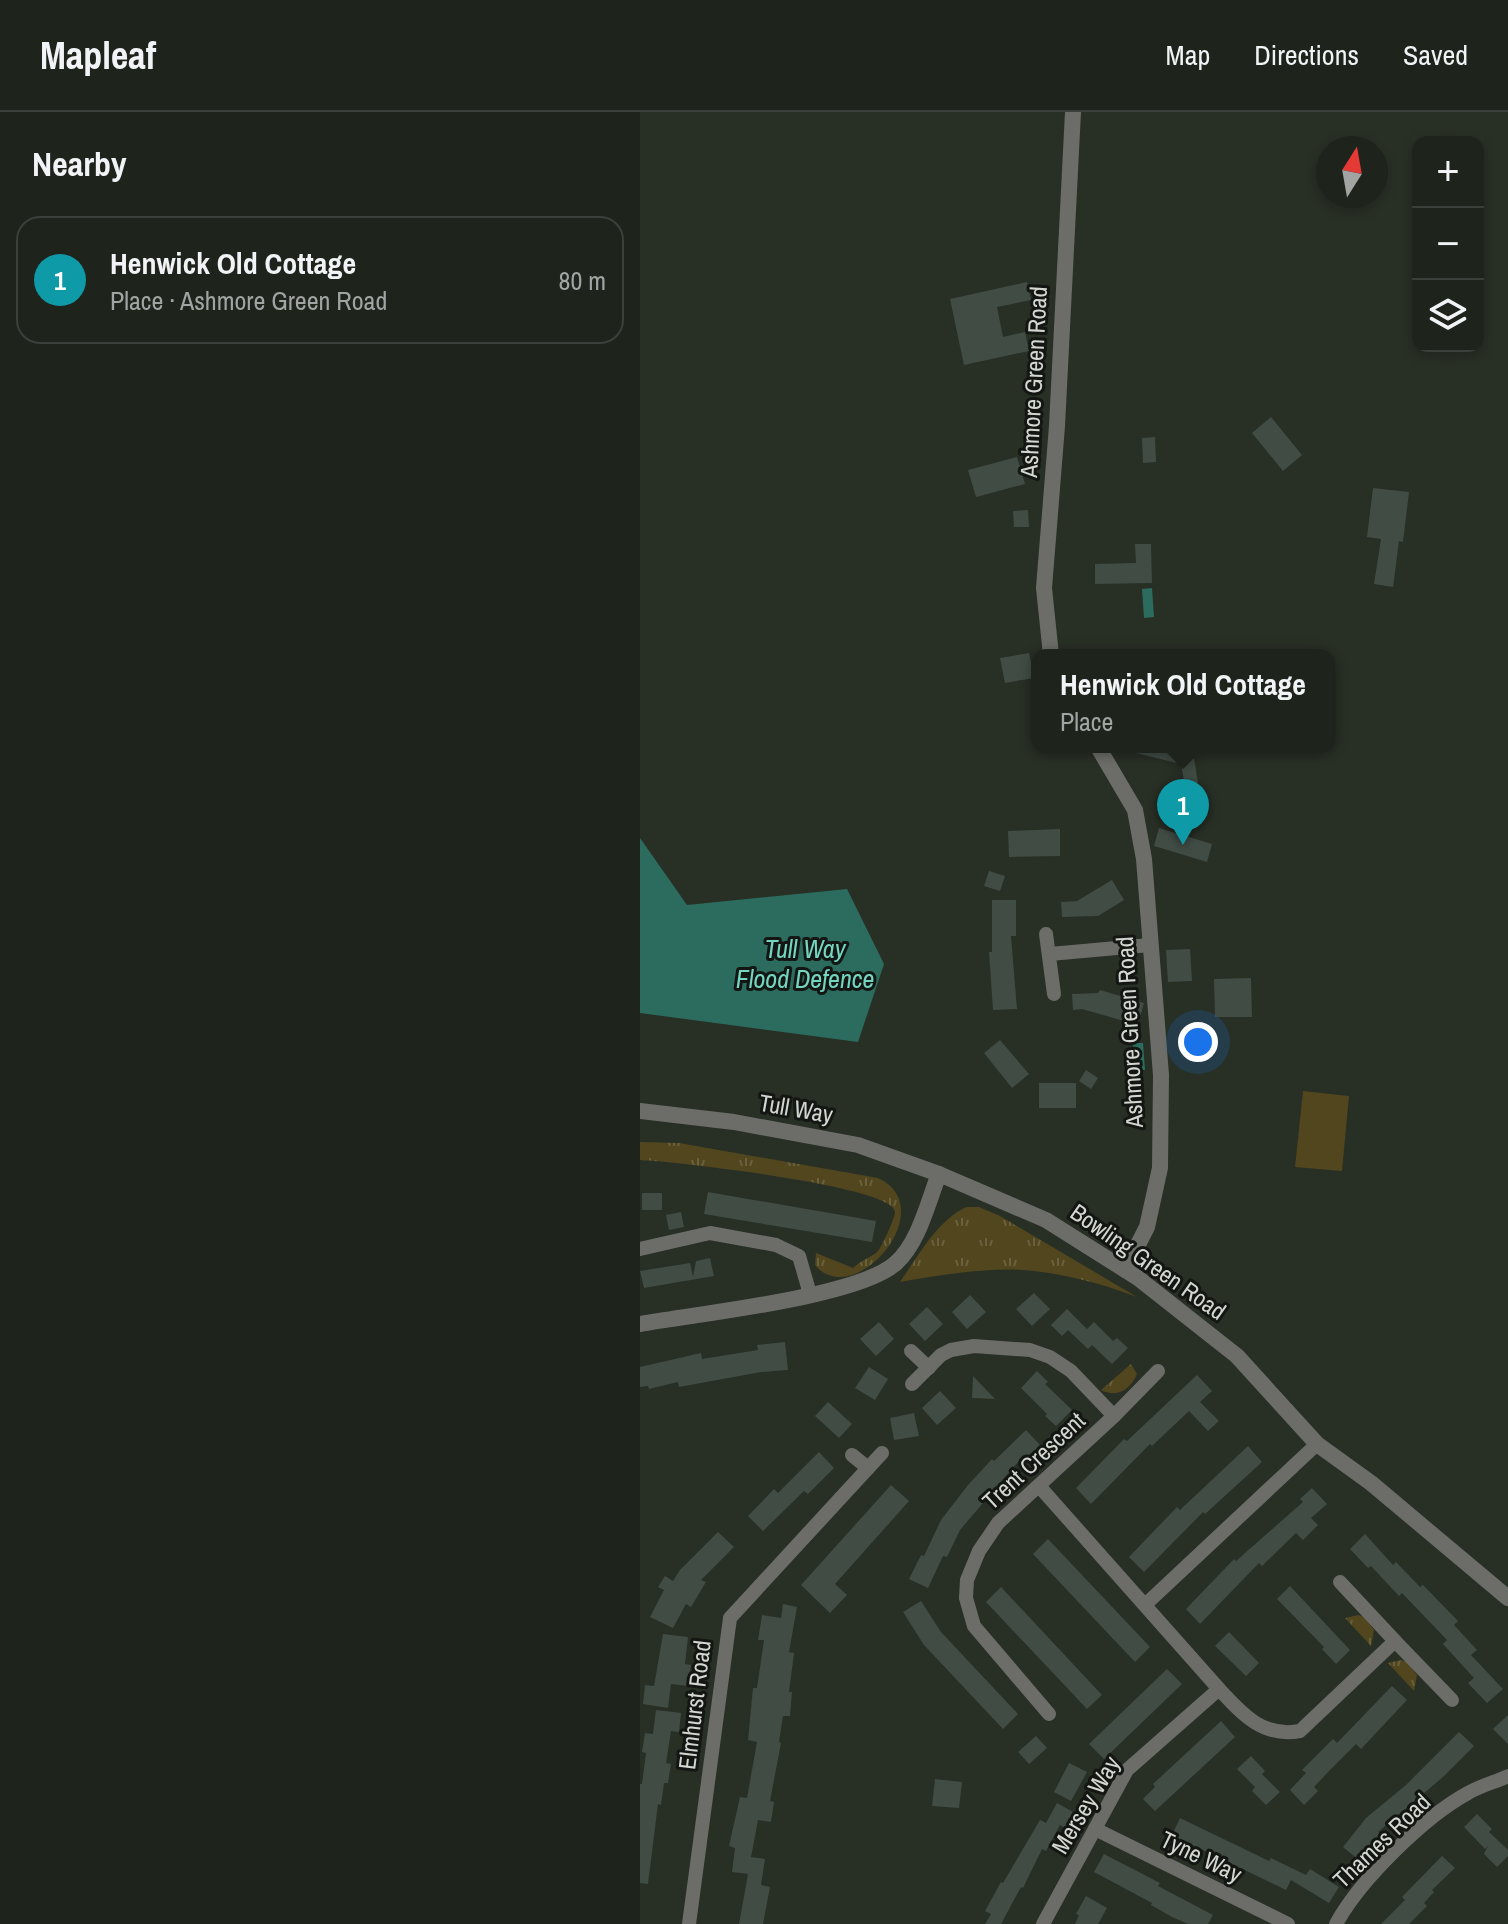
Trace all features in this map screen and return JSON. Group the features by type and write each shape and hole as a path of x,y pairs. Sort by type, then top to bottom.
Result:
{"street":[{"name":"Ashmore Green Road","path":"1050,649 1044,588 1059,395 1073,112"},
{"name":"Ashmore Green Road","path":"1102,753 1135,810 1144,859 1161,1075 1160,1168 1147,1227 1125,1270"},
{"path":"1046,934 1054,994"},
{"path":"1050,954 1150,945"},
{"name":"Tull Way","path":"640,1111 734,1122 858,1145 939,1174"},
{"path":"640,1324 810,1294 868,1279 898,1262 913,1238 939,1174"},
{"name":"Bowling Green Road","path":"939,1174 1046,1220 1125,1270 1237,1356 1317,1444 1371,1483 1508,1598"},
{"path":"640,1249 710,1233 776,1245 799,1256 810,1294"},
{"path":"912,1384 941,1355 963,1347 1040,1352 1071,1371 1114,1416"},
{"path":"911,1351 929,1368"},
{"name":"Trent Crescent","path":"1049,1714 974,1626 966,1598 970,1571 990,1533 1009,1512 1114,1416 1158,1371"},
{"path":"1146,1604 1317,1444"},
{"name":"Elmhurst Road","path":"689,1924 730,1618 882,1453"},
{"path":"852,1455 868,1468"},
{"path":"1039,1486 1219,1689 1246,1718 1259,1726 1287,1733 1300,1731 1395,1641"},
{"path":"1340,1582 1452,1700"},
{"name":"Mersey Way","path":"1043,1924 1127,1770 1219,1689"},
{"name":"Thames Road","path":"1336,1924 1345,1907 1391,1856 1432,1818 1468,1793 1508,1776"},
{"name":"Tyne Way","path":"1095,1829 1288,1924"}],"green space":[{"path":"1303,1091 1349,1096 1342,1171 1295,1167"},
{"path":"640,1142 679,1143 878,1178 896,1192 901,1211 897,1231 886,1250 869,1266 850,1275 832,1276 815,1265 816,1253 853,1268 876,1253 895,1212 885,1202 822,1184 640,1160"},
{"path":"966,1207 979,1207 1000,1216 1137,1297 1081,1279 1009,1269 900,1282 937,1230"},
{"path":"1131,1364 1137,1374 1127,1388 1118,1393 1101,1390"},
{"path":"1364,1617 1374,1630 1371,1646 1345,1618"},
{"path":"1407,1662 1417,1675 1414,1691 1388,1663"}],"water":[{"path":"1152,588 1154,617 1144,618 1142,589"},
{"name":"Tull Way Flood Defence","path":"640,838 687,905 847,889 884,964 858,1042 640,1013"},
{"path":"1133,1043 1143,1043 1145,1070 1134,1070"}],"building":[{"path":"1027,282 1031,300 997,307 1003,337 1025,332 1029,351 964,365 950,299"},
{"path":"1271,417 1302,455 1283,471 1252,433"},
{"path":"1155,437 1156,462 1143,463 1142,438"},
{"path":"1017,457 1025,484 976,497 968,470"},
{"path":"1373,488 1409,492 1393,587 1374,584 1381,539 1367,537"},
{"path":"1028,510 1029,527 1014,527 1013,511"},
{"path":"1135,544 1151,544 1152,583 1095,584 1095,564 1136,563"},
{"path":"1029,653 1031,679 1005,683 1000,658"},
{"path":"1136,753 1193,753 1198,783 1185,786 1181,764"},
{"path":"1159,828 1212,844 1207,862 1154,846"},
{"path":"1060,829 1060,856 1009,857 1008,831"},
{"path":"989,871 1005,876 1000,891 984,886"},
{"path":"1112,880 1124,900 1098,916 1062,917 1061,902 1077,901"},
{"path":"992,900 1016,900 1016,936 1011,936 1017,1009 993,1010 989,952 992,952"},
{"path":"1190,949 1192,981 1168,982 1166,950"},
{"path":"1251,978 1252,1017 1215,1017 1214,979"},
{"path":"1100,990 1144,1003 1138,1025 1082,1009 1073,1010 1072,994 1098,993"},
{"path":"1000,1040 1029,1074 1012,1088 984,1053"},
{"path":"1086,1070 1098,1078 1091,1089 1079,1081"},
{"path":"1039,1083 1076,1083 1076,1108 1039,1108"},
{"path":"708,1192 876,1221 872,1242 704,1214"},
{"path":"642,1193 662,1193 662,1210 642,1210"},
{"path":"681,1212 684,1227 669,1230 666,1215"},
{"path":"710,1258 714,1276 644,1288 640,1271 690,1263 693,1277 696,1261"},
{"path":"1034,1293 1050,1309 1032,1326 1016,1309"},
{"path":"970,1295 986,1312 967,1329 952,1312"},
{"path":"927,1307 943,1324 925,1341 909,1324"},
{"path":"1067,1309 1087,1329 1094,1322 1113,1341 1117,1338 1128,1348 1112,1364 1092,1345 1088,1349 1068,1330 1062,1336 1051,1325"},
{"path":"879,1322 894,1339 876,1356 860,1339"},
{"path":"785,1342 788,1370 679,1387 678,1382 649,1389 648,1386 640,1387 640,1367 701,1353 702,1359 758,1350 757,1345"},
{"path":"869,1367 888,1379 875,1400 855,1388"},
{"path":"1037,1371 1048,1382 1045,1384 1072,1410 1056,1426 1021,1388"},
{"path":"1197,1375 1212,1391 1200,1402 1219,1421 1208,1431 1189,1411 1152,1446 1150,1444 1091,1504 1076,1488 1124,1439 1127,1441"},
{"path":"973,1376 995,1399 972,1398"},
{"path":"940,1391 956,1408 937,1425 922,1408"},
{"path":"828,1402 852,1424 839,1438 815,1416"},
{"path":"914,1413 919,1436 894,1440 890,1418"},
{"path":"1026,1430 1040,1445 1021,1464 1018,1462 960,1530 928,1588 909,1579 941,1520 968,1485"},
{"path":"1248,1446 1262,1462 1205,1514 1203,1512 1144,1572 1129,1557 1177,1507 1180,1510"},
{"path":"819,1452 834,1468 808,1494 804,1491 763,1531 748,1516 774,1489 778,1493"},
{"path":"891,1485 909,1501 835,1584 847,1595 830,1613 801,1585"},
{"path":"1312,1488 1327,1504 1311,1518 1318,1525 1303,1540 1296,1533 1262,1566 1259,1563 1200,1624 1186,1609 1234,1559 1236,1561 1303,1502 1300,1499"},
{"path":"718,1532 734,1547 701,1580 706,1582 691,1607 686,1604 673,1628 650,1617 664,1590 658,1587 665,1576 673,1581"},
{"path":"1365,1534 1393,1565 1396,1562 1420,1587 1423,1585 1458,1621 1454,1625 1477,1650 1471,1655 1503,1689 1487,1703 1468,1683 1474,1678 1443,1644 1447,1640 1402,1593 1399,1596 1350,1549"},
{"path":"1048,1539 1150,1647 1135,1662 1033,1554"},
{"path":"1290,1586 1350,1650 1336,1664 1322,1649 1324,1647 1277,1599"},
{"path":"1001,1587 1102,1695 1087,1709 986,1602"},
{"path":"921,1601 941,1632 1018,1714 1003,1729 924,1645 903,1612"},
{"path":"783,1604 797,1607 789,1652 794,1653 789,1692 792,1692 790,1716 783,1716 770,1801 774,1802 771,1822 758,1820 751,1857 765,1859 761,1885 770,1887 763,1924 739,1924 748,1874 732,1872 735,1848 729,1846 740,1797 747,1798 757,1742 748,1740 753,1688 757,1688 764,1640 758,1640 762,1615 781,1618"},
{"path":"1229,1632 1259,1663 1246,1676 1215,1646"},
{"path":"663,1634 688,1637 685,1664 691,1665 688,1686 671,1684 668,1708 643,1704 645,1685 654,1686"},
{"path":"1167,1669 1182,1684 1104,1759 1089,1744"},
{"path":"1392,1686 1407,1700 1361,1749 1356,1744 1330,1770 1314,1787 1318,1791 1304,1805 1290,1790 1306,1773 1302,1770 1333,1739 1337,1743"},
{"path":"656,1710 681,1713 679,1732 671,1731 666,1763 671,1764 661,1805 658,1804 648,1884 640,1883 640,1784 646,1753 642,1752 645,1733 653,1734"},
{"path":"1508,1715 1508,1744 1493,1729"},
{"path":"1221,1721 1235,1737 1155,1811 1143,1799 1155,1787 1153,1784"},
{"path":"1459,1732 1474,1746 1443,1777 1378,1832 1381,1834 1360,1861 1343,1847 1366,1818 1406,1785"},
{"path":"1036,1736 1047,1748 1029,1764 1018,1752"},
{"path":"1251,1756 1265,1771 1262,1774 1280,1792 1266,1805 1252,1791 1255,1787 1237,1769"},
{"path":"1069,1763 1087,1772 1071,1801 1054,1792"},
{"path":"935,1779 962,1782 959,1808 932,1806"},
{"path":"1057,1803 1075,1813 1067,1829 1060,1825 1046,1851 1042,1849 1001,1924 985,1924 991,1914 985,1911 1001,1882 1040,1820 1046,1823"},
{"path":"1477,1814 1492,1829 1489,1832 1508,1850 1508,1856 1497,1867 1484,1854 1488,1846 1485,1849 1464,1827"},
{"path":"1180,1818 1269,1861 1271,1858 1306,1875 1310,1869 1339,1887 1329,1903 1291,1880 1286,1890 1172,1835"},
{"path":"1104,1854 1213,1915 1208,1924 1188,1924 1172,1917 1094,1872"},
{"path":"1442,1856 1455,1868 1432,1890 1434,1892 1424,1903 1427,1906 1409,1924 1381,1924 1405,1900 1402,1897"},
{"path":"1086,1896 1107,1908 1098,1924 1075,1924 1079,1915 1076,1914"}],"place":[{"name":"Henwick Old Cottage","path":"1183,845"}]}
